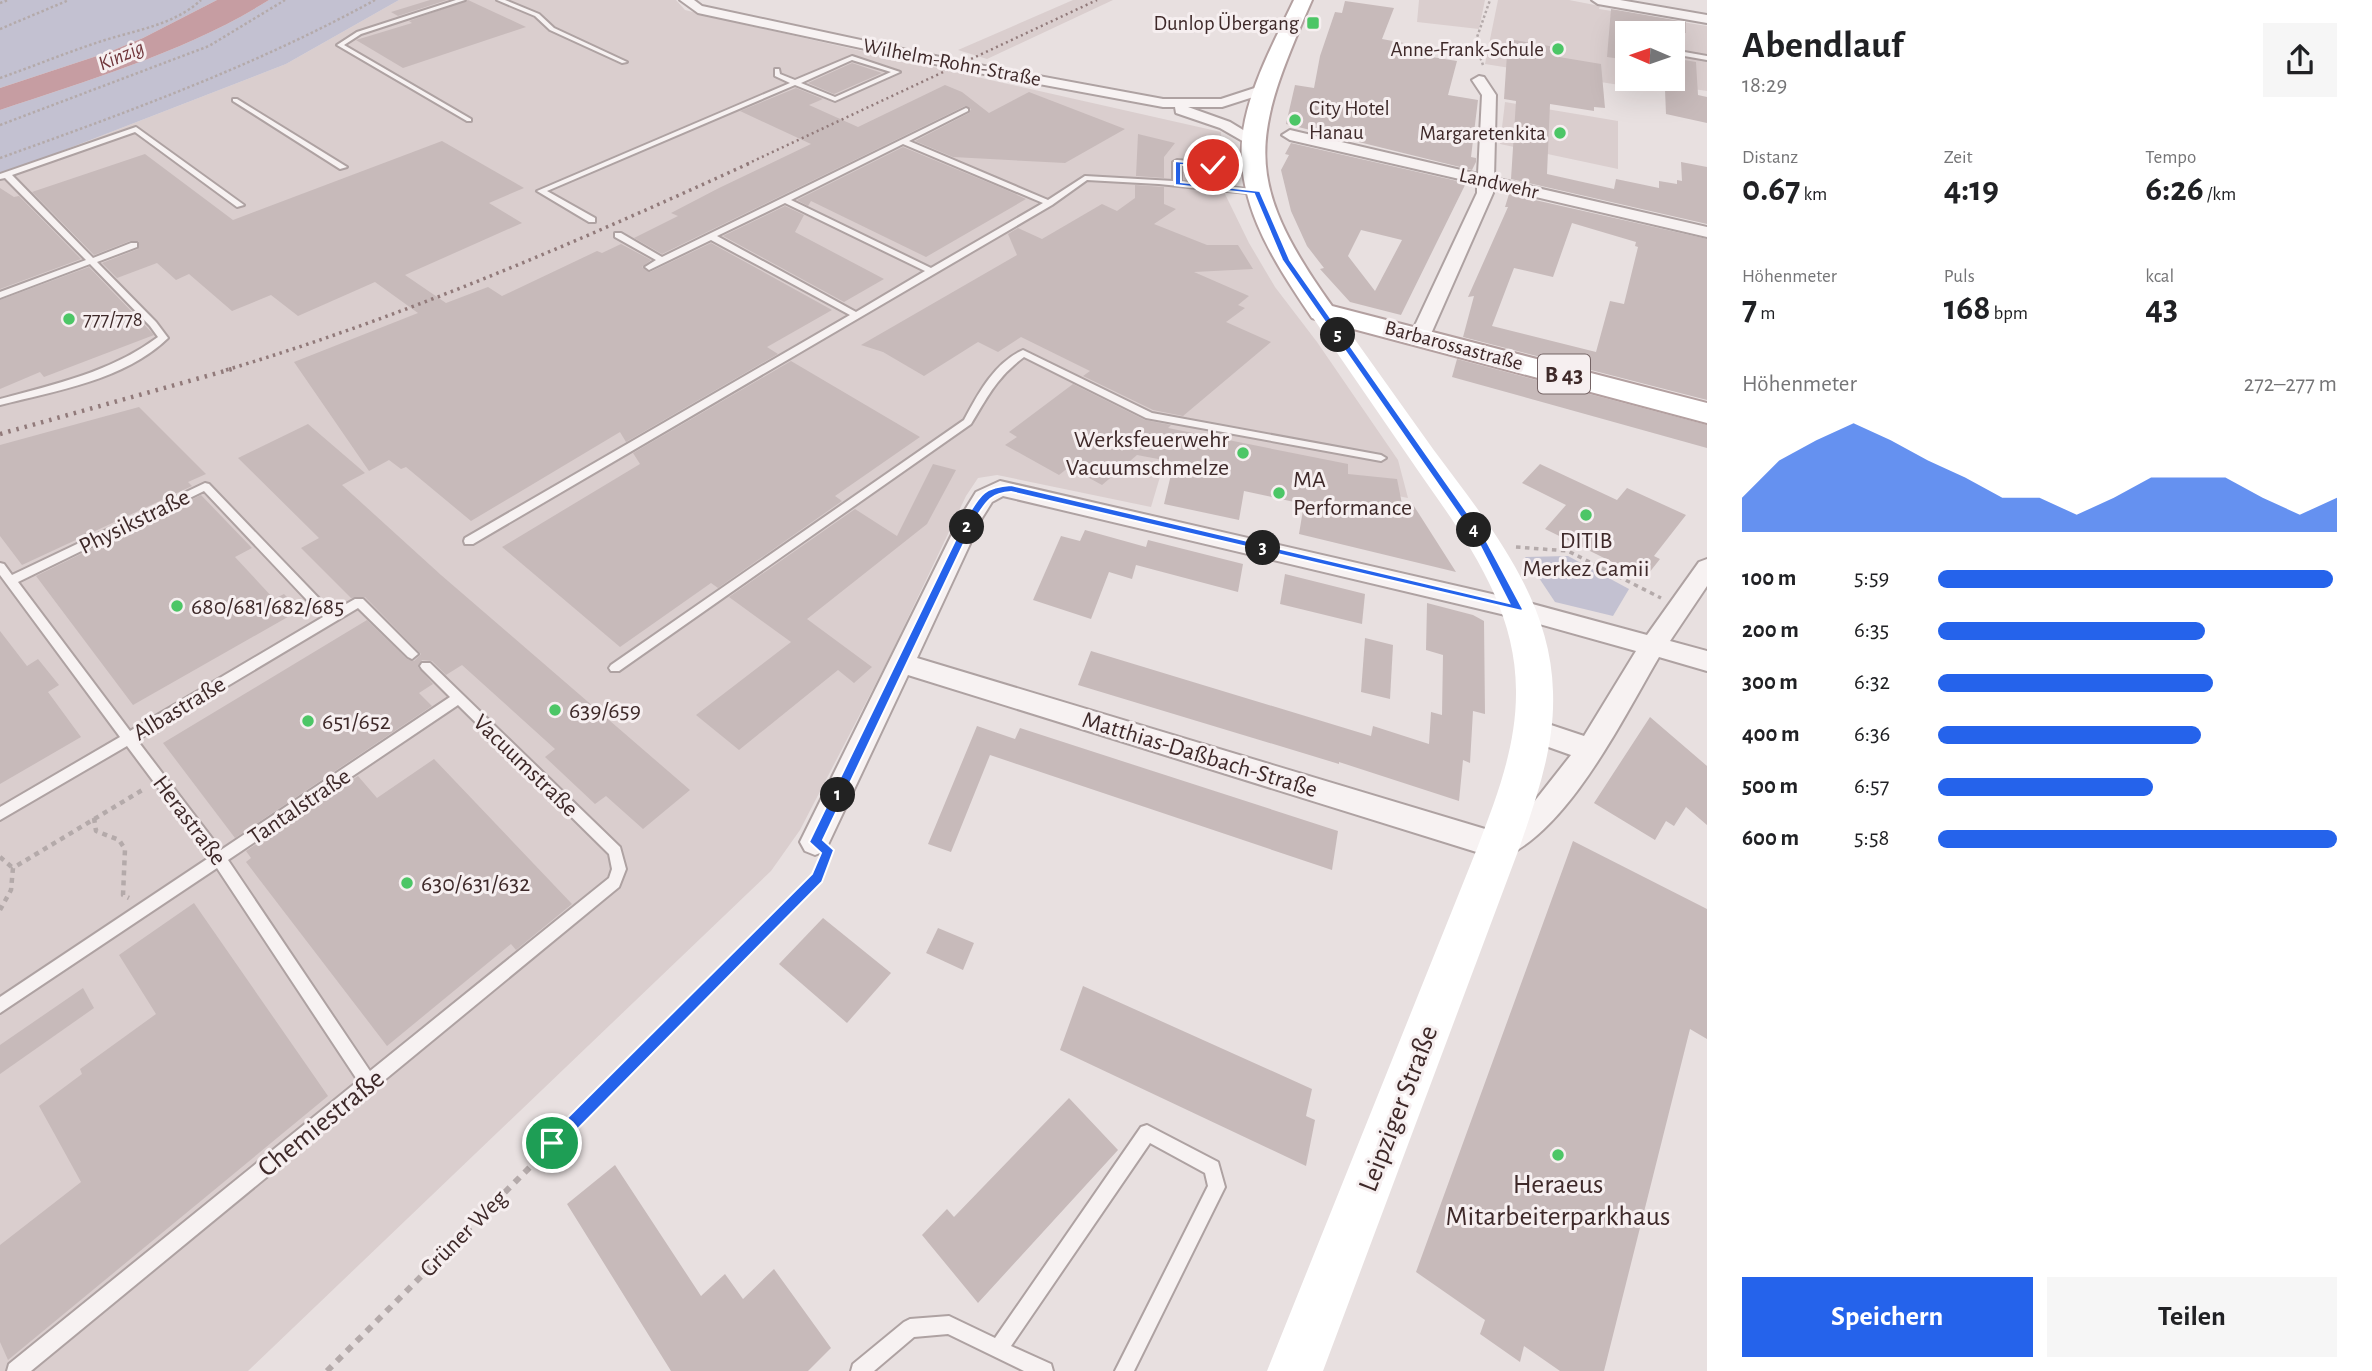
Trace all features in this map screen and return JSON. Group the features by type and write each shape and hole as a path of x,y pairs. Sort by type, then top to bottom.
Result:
{"main road":[{"name":"Leipziger Straße","path":"1294,1371 1499,846 1528,767 1533,730 1533,664 1518,609 1488,549 1286,260 1257,192 1255,131 1267,88 1303,0"},
{"name":"Barbarossastraße","path":"1322,312 1707,413"}],"street":[{"name":"Wilhelm-Rohn-Straße","path":"686,0 693,7 742,19 963,66 1193,108 1255,131"},
{"path":"1598,0 1707,19"},
{"path":"1420,336 1484,199 1489,95 1479,80"},
{"name":"Wilhelm-Rohn-Straße","path":"1193,108 1231,101 1267,88"},
{"name":"Wilhelm-Rohn-Straße","path":"1193,108 1225,125 1255,131"},
{"name":"Landwehr","path":"1290,135 1707,232"},
{"path":"815,842 971,518 984,497 1000,488 1518,609 1707,661"},
{"path":"1499,846 1544,811 1590,750 1653,645 1707,568"},
{"name":"Matthias-Daßbach-Straße","path":"901,663 1499,846"},
{"path":"1533,730 1590,750"}],"lane":[{"path":"462,0 359,33 340,45 469,120"},
{"path":"500,0 515,2 537,15 552,29 624,62"},
{"path":"1685,54 1707,58"},
{"path":"592,220 541,191 795,83 852,58 897,72 835,99 795,83 777,75 777,70"},
{"path":"235,100 343,167"},
{"path":"649,267 966,110"},
{"path":"0,402 89,377 146,352 163,338 153,324 3,176 136,129 240,205"},
{"path":"902,141 1049,203"},
{"path":"1177,183 1177,162 1213,165"},
{"path":"468,541 1049,203 1085,178 1177,183 1257,192"},
{"path":"785,200 931,271"},
{"path":"618,235 661,260"},
{"path":"710,236 856,315"},
{"path":"0,295 134,245"},
{"path":"615,668 968,422 989,381 1023,353 1149,416 1381,458"},
{"name":"Physikstraße","path":"12,580 205,486 331,618"},
{"name":"Herastraße","path":"0,567 220,860 368,1082"},
{"name":"Albastraße","path":"0,814 359,601 412,654"},
{"name":"Vacuumstraße","path":"426,666 615,851 619,869"},
{"name":"Tantalstraße","path":"0,1006 458,698"},
{"name":"Chemiestraße","path":"16,1371 614,882 619,869"},
{"path":"998,1349 1147,1132 1212,1168 1217,1188 1124,1371"},
{"path":"860,1371 910,1328 949,1325 1044,1371"}],"path":[{"path":"0,3 8,0"},
{"path":"0,29 69,0"},
{"path":"0,78 105,40 136,32 181,13 201,0"},
{"path":"0,125 209,46 285,0"},
{"path":"0,158 236,70 375,0"},
{"path":"1479,80 1483,64 1475,43 1490,0"},
{"path":"1488,549 1518,547 1569,551 1680,607"},
{"path":"13,868 160,779"},
{"path":"94,818 96,831 119,840 125,849 122,895 148,908"},
{"name":"Grüner Weg","path":"327,1371 817,878 828,850 815,842"},
{"path":"0,857 13,868 15,881 0,910"}],"shaded area":[{"path":"0,0 217,0 143,38 109,52 0,88"},
{"path":"269,0 399,0 286,64 0,175 0,110 172,49"},
{"path":"399,0 676,0 685,10 733,22 1221,132 1225,194 1249,243 1275,287 1317,342 1398,460 1408,498 1168,450 1151,507 997,475 978,478 966,496 888,660 800,830 771,871 248,1371 0,1371 0,175 286,64"},
{"path":"1073,0 1113,0 987,59 958,50"},
{"path":"1419,0 1485,0 1479,29 1417,22"},
{"name":"Anne-Frank-Schule","path":"1498,0 1569,0 1600,6 1599,9 1675,21 1615,21 1615,84 1485,64"},
{"name":"Anne-Frank-Schule","path":"1685,23 1707,26 1707,91 1685,88"},
{"name":"Margaretenkita","path":"1505,102 1618,121 1618,169 1500,144"},
{"path":"1568,556 1629,589 1613,616 1555,602 1525,557"}],"water":[{"name":"Kinzig","path":"217,0 269,0 172,49 0,110 0,88 109,52 143,38"}],"building":[{"path":"430,0 447,0 398,16 391,12"},
{"path":"468,0 526,27 403,68 356,40 412,23 409,21"},
{"path":"1345,1 1394,8 1382,39 1409,44 1407,53 1457,61 1448,95 1478,100 1471,157 1476,158 1476,162 1472,170 1286,124 1295,85 1314,88 1320,56 1335,12 1342,13"},
{"path":"1611,9 1680,21 1615,21 1615,58 1607,57"},
{"path":"1508,39 1561,48 1559,57 1601,64 1605,108 1594,107 1594,111 1550,104 1547,174 1614,189 1616,179 1659,188 1659,181 1677,184 1677,180 1682,181 1681,162 1707,167 1707,224 1511,179 1516,101 1504,99"},
{"path":"1685,60 1696,62 1698,95 1707,97 1707,123 1666,114 1665,91 1685,91"},
{"path":"852,63 882,73 834,94 808,83"},
{"path":"945,85 962,92 989,113 1029,92 1125,129 1065,163 953,157 915,141 969,113 971,109 965,106 662,254 634,238 678,216 671,213 811,144 740,111 796,88 823,99 809,105 858,127"},
{"path":"1138,134 1175,143 1164,157 1164,178 1136,176"},
{"path":"442,141 524,188 489,203 522,223 405,275 446,303 488,287 502,296 597,251 602,253 621,244 651,260 642,267 650,272 711,243 832,310 767,347 778,354 626,442 620,432 471,521 406,467 401,469 389,460 369,471 294,362 418,313 375,282 298,316 271,295 232,311 189,274 176,280 157,263 117,278 102,263 138,249 139,241 130,241 94,255 32,192 145,154 233,220"},
{"path":"1291,143 1466,183 1401,315 1350,302 1320,269 1324,268 1307,246 1291,211 1281,170 1289,155 1285,154","holes":["1361,230 1402,240 1375,291 1348,256"]},
{"path":"903,147 1026,199 926,257 811,201 808,206 797,200"},
{"path":"1135,185 1164,187 1164,204 1176,209 1154,224 1207,245 1238,245 1253,269 1194,272 1249,296 1238,305 1245,308 1226,322 1271,342 1183,416 1153,410 1083,376 1090,371 1021,337 998,352 978,342 924,376 883,352 861,345 1017,255 1008,234 1018,228 1042,239 1102,204 1117,211 1135,198"},
{"path":"0,188 14,197 19,196 81,259 0,289"},
{"path":"1509,194 1707,239 1707,400 1463,337 1474,296 1468,297 1508,207 1505,207","holes":["1572,223 1636,242 1635,246 1638,247 1624,304 1610,301 1596,352 1492,326 1514,268 1553,277"]},
{"path":"785,206 804,215 795,232 884,279 844,302 723,236"},
{"name":"777/778","path":"89,267 154,335 44,377 40,372 0,389 0,300"},
{"path":"1457,359 1707,425 1707,448 1452,377"},
{"path":"791,361 920,437 835,496 842,501 718,588 711,583 620,647 502,547 640,464 633,453"},
{"path":"1073,384 1145,420 1171,425 1168,428 1348,464 1348,474 1397,479 1402,504 1412,503 1456,572 1299,534 1304,504 1244,491 1239,520 1164,504 1174,462 1137,455 1102,485 1069,467 1059,475 1005,445 1017,437 1009,432"},
{"path":"139,407 206,474 188,482 192,486 22,565 0,536 0,445"},
{"path":"308,424 365,473 342,485 441,575 690,790 643,829 606,796 595,804 545,757 555,749 462,665 446,675 432,661 422,660 418,667 433,684 419,693 432,706 235,838 163,743 367,620 407,659 414,661 421,654 365,597 351,598 301,548 319,538 238,458"},
{"path":"933,464 956,470 927,524 807,619 872,667 854,683 838,670 739,750 696,715 791,642 729,597 855,509 897,536"},
{"path":"1540,464 1617,500 1627,488 1686,515 1654,556 1660,559 1645,578 1545,529 1566,505 1522,483"},
{"name":"680/681/682/685","path":"201,495 252,548 235,557 274,599 284,594 300,610 133,705 36,576"},
{"path":"1085,530 1146,547 1148,540 1243,564 1238,592 1136,565 1132,579 1109,572 1091,619 1033,600 1061,536 1080,541"},
{"path":"1285,574 1365,594 1362,624 1280,604"},
{"path":"1427,603 1473,615 1484,621 1485,714 1473,711 1470,763 1463,760 1459,801 1339,762 1078,685 1091,651 1371,736 1373,726 1429,744 1431,712 1442,715 1443,655 1426,650"},
{"path":"0,631 27,666 38,659 59,685 48,692 81,737 0,784"},
{"path":"1365,638 1393,645 1390,699 1361,692"},
{"path":"1650,717 1707,766 1707,825 1686,807 1674,826 1666,821 1655,840 1594,803"},
{"path":"977,726 1015,739 1020,728 1338,831 1332,870 990,755 951,852 928,844"},
{"name":"630/631/632","path":"434,759 572,904 516,950 511,944 387,1046 246,862 251,858 246,851 358,776 377,798"},
{"name":"Heraeus Mitarbeiterparkhaus","path":"1573,841 1707,909 1707,1039 1690,1029 1604,1371 1560,1371 1524,1346 1520,1362 1480,1334 1485,1320 1416,1272"},
{"path":"194,903 328,1096 8,1360 0,1342 0,1245 81,1182 39,1106 82,1074 80,1069 156,1014 119,955"},
{"path":"823,918 891,973 847,1023 779,964"},
{"path":"938,928 974,943 963,970 926,953"},
{"path":"1083,986 1312,1089 1306,1116 1315,1120 1306,1166 1060,1050"},
{"path":"83,988 94,1008 0,1074 0,1045"},
{"path":"1069,1098 1118,1150 978,1303 922,1235 947,1209 954,1217"},
{"path":"615,1165 701,1296 725,1274 743,1299 774,1269 831,1348 808,1371 671,1371 567,1204"}],"railway":[{"path":"747,164 1097,0"},
{"path":"226,370 360,326 492,276 750,163"},
{"path":"0,434 232,369"}],"place":[{"name":"Dunlop Übergang","path":"1313,23"},
{"name":"Anne-Frank-Schule","path":"1558,49"},
{"name":"City Hotel Hanau","path":"1295,120"},
{"name":"Margaretenkita","path":"1560,133"},
{"name":"777/778","path":"69,319"},
{"name":"Werksfeuerwehr Vacuumschmelze","path":"1243,453"},
{"name":"MA Performance","path":"1279,493"},
{"name":"DITIB Merkez Camii","path":"1586,515"},
{"name":"680/681/682/685","path":"177,606"},
{"name":"639/659","path":"555,710"},
{"name":"651/652","path":"308,721"},
{"name":"630/631/632","path":"407,883"},
{"name":"Heraeus Mitarbeiterparkhaus","path":"1558,1155"}],"route":[{"path":"552,1143 817,878 828,850 815,842 971,518 984,497 994,490 1011,489 1518,609 1482,540 1286,260 1257,192 1177,183 1177,162 1213,165"}]}
